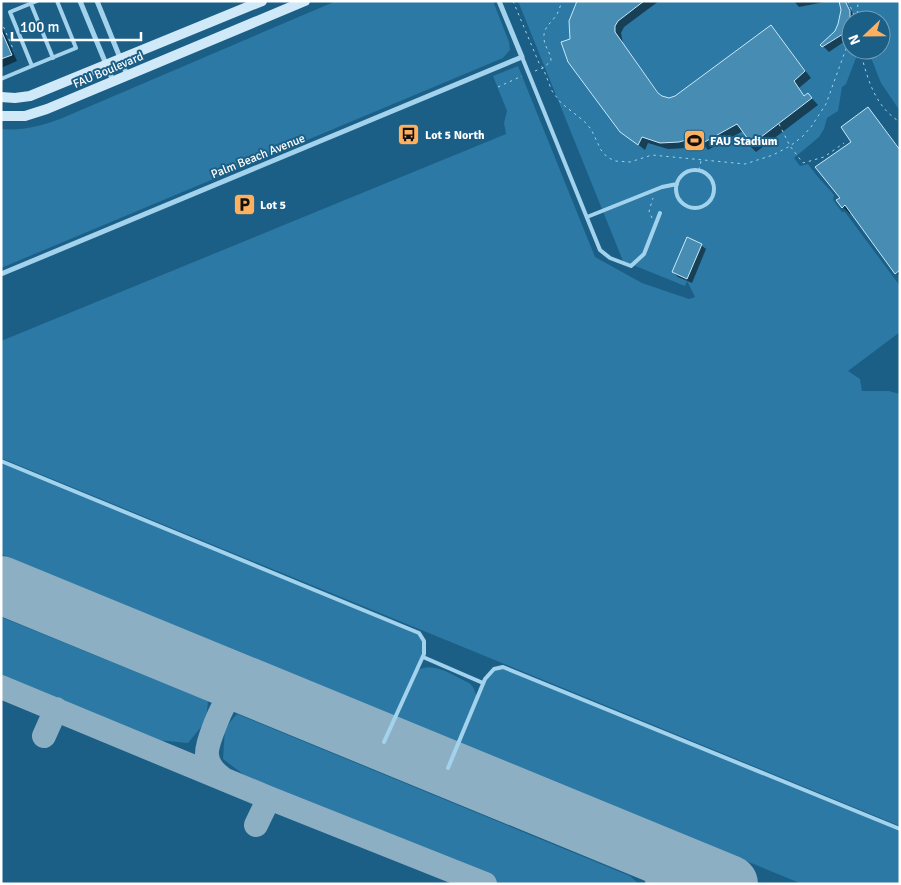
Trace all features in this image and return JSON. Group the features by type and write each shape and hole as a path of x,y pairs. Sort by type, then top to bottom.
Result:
{"street":[{"path":"80,1 114,81"},
{"path":"97,1 127,75"},
{"name":"FAU Boulevard","path":"1,97 30,96 262,1"},
{"name":"FAU Boulevard","path":"1,116 33,114 305,1"},
{"path":"499,1 522,58"},
{"name":"Palm Beach Avenue","path":"1,274 522,58"}],"lane":[{"path":"32,66 10,12 37,1"},
{"path":"1,79 76,48 57,1"},
{"path":"31,4 53,58"},
{"path":"522,58 600,250 610,258 631,266 644,254 660,213"},
{"path":"699,170 706,172 714,184 715,191 707,204 700,208 692,208 684,205 679,199 676,192 677,184 680,177 686,172 699,170"},
{"path":"587,217 657,189 677,184"},
{"path":"1,461 414,630 422,636 424,641 423,657 384,742"},
{"path":"423,657 483,683"},
{"path":"448,768 488,674 499,667 509,668 900,829"}],"path":[{"path":"513,1 552,91 561,103 591,129 601,150 607,157 623,162 652,155 745,164 773,155 790,146 811,127 826,104 842,60"},
{"path":"498,87 549,64 551,53 545,45 545,30 557,15 562,1"},
{"path":"1,20 14,51"},
{"path":"863,60 874,95 893,118 900,122"},
{"path":"779,124 790,146 803,163 824,157 844,143"},
{"path":"699,170 701,159"},
{"path":"655,225 649,211 657,189"}],"shaded area":[{"path":"336,1 493,1 509,42 510,50 503,58 1,268 1,129 31,127 60,119"},
{"path":"518,1 900,1 900,111 881,83 872,60 891,60 891,10 841,10 841,60 855,60 846,84 842,87 838,111 827,118 824,129 819,137 794,158 800,166 808,164 834,195 833,200 842,212 845,212 900,286 900,332 848,371 860,379 862,391 889,391 900,394 900,826 1,458 1,341 506,134 504,123 507,111 493,76 518,66 595,257 642,283 689,299 695,297 687,281 685,286 623,261"},
{"path":"1,461 419,633 425,648 418,670 431,667 450,673 469,683 477,697 485,679 499,667 900,829 900,884 802,884 1,554"},
{"path":"1,617 208,701 206,721 188,743 157,740 93,716 1,676"},
{"path":"237,714 630,876 639,884 501,884 463,869 248,778 223,759 225,728"}],"building":[{"path":"577,1 644,1 618,21 615,26 615,32 662,96 669,98 675,96 771,25 805,71 794,81 804,96 808,93 812,98 748,147 744,141 748,139 737,124 701,144 697,137 679,142 660,143 642,137 638,145 620,132 568,62 561,42 570,39 569,21"},
{"path":"839,1 845,1 850,10 841,10"},
{"path":"841,10 841,35 822,47 820,45 835,31"},
{"path":"1,30 12,55 1,59"},
{"path":"868,107 900,150 900,270 895,274 845,205 842,208 836,200 840,198 815,167 851,142 841,127"},
{"path":"687,237 702,244 687,279 672,272"}],"taxiway":[{"path":"212,671 219,678 223,686 225,695 224,705"},
{"path":"1,687 269,798 485,884"},
{"path":"221,777 212,768 207,755 215,725 230,697 246,690 256,690"},
{"path":"44,736 56,709"},
{"path":"256,825 269,798"},
{"path":"657,884 667,858"}],"runway":[{"path":"1,585 729,884"}],"place":[{"name":"Lot 5 North","path":"409,135"},
{"name":"FAU Stadium","path":"694,141"},
{"name":"Lot 5","path":"244,205"}]}
